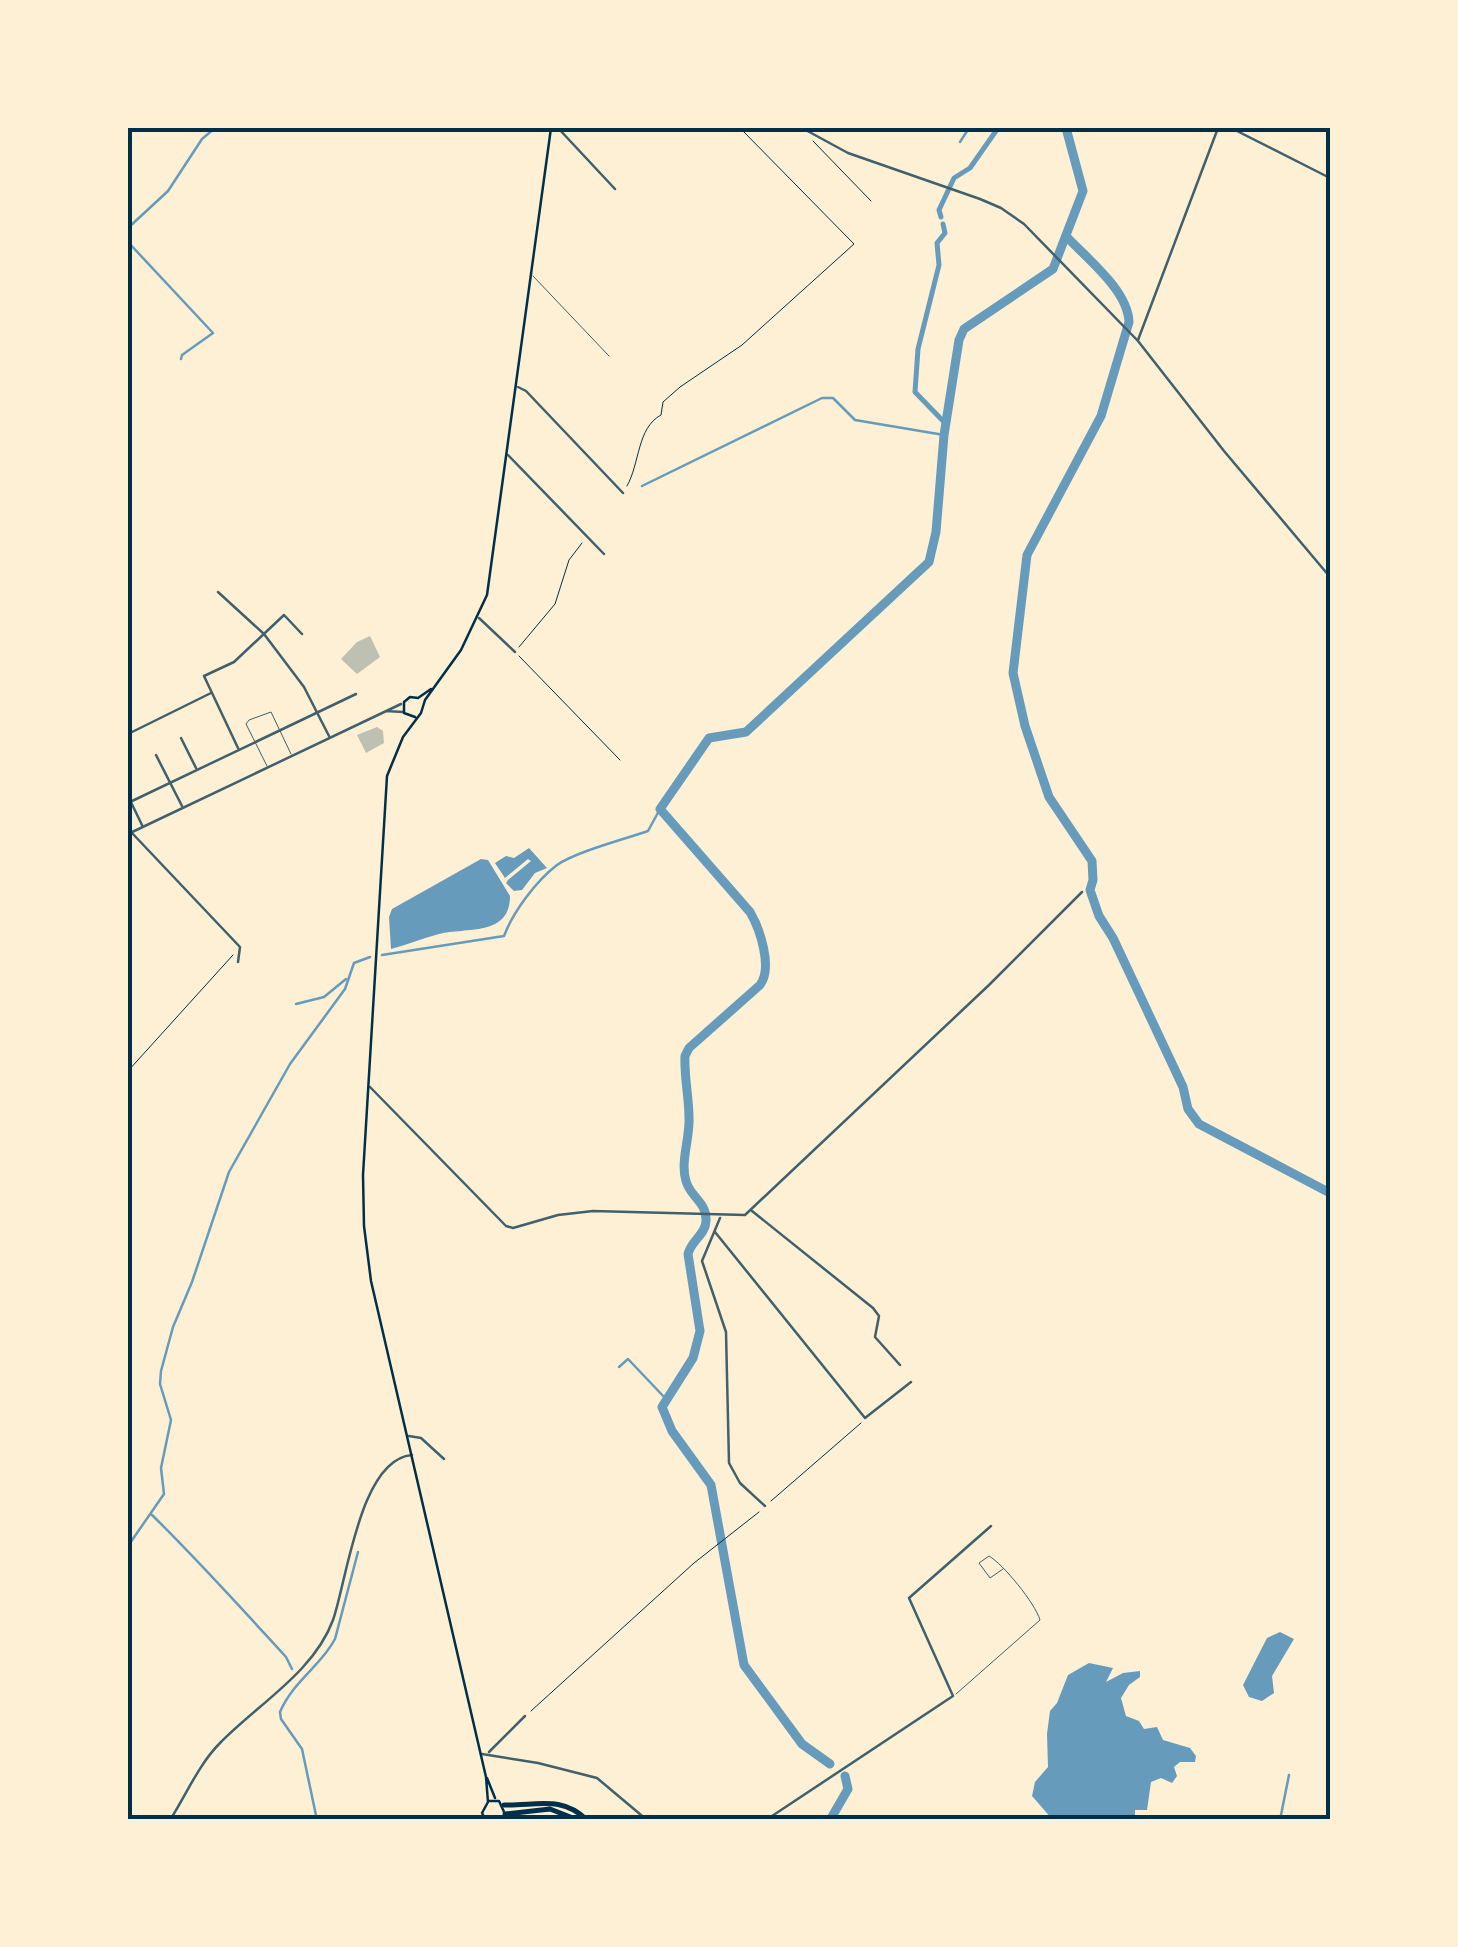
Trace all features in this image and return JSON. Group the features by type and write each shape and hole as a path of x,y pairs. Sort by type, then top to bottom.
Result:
{"highway":[{"path":"504,1805 559,1803 577,1810 587,1820"},
{"path":"504,1817 550,1809 578,1820"}],"main road":[{"path":"488,1802 481,1754 366,1254 363,1175 390,764 433,688 461,650 487,595 551,128"},
{"path":"403,738 403,703 433,688"},
{"path":"418,698 423,705"},
{"path":"406,714 415,717"},
{"path":"486,1777 496,1800 504,1805 504,1817"},
{"path":"486,1820 482,1810 488,1802 496,1800"}],"street":[{"path":"558,128 615,189"},
{"path":"802,128 837,148 1001,208 1024,224 1138,341 1330,577"},
{"path":"1138,341 1218,128"},
{"path":"1231,128 1330,178"},
{"path":"516,386 526,391 622,493"},
{"path":"506,454 604,554"},
{"path":"218,592 264,634 304,687 329,736"},
{"path":"238,750 204,676 234,662 284,615 302,634"},
{"path":"478,618 516,652"},
{"path":"128,734 211,694"},
{"path":"130,802 356,694"},
{"path":"238,962 238,945 129,833 403,703"},
{"path":"380,713 395,710 406,714"},
{"path":"181,738 197,769"},
{"path":"156,755 183,807"},
{"path":"128,796 142,826"},
{"path":"369,1086 506,1226 513,1228 593,1211 740,1216 976,998 1082,892"},
{"path":"750,1210 873,1308 880,1316 874,1336 900,1365"},
{"path":"721,1216 702,1261 726,1332 729,1463 740,1482 765,1506"},
{"path":"715,1232 865,1418 911,1382"},
{"path":"407,1436 421,1438 444,1458"},
{"path":"170,1820 212,1752 315,1655 334,1617 360,1522 375,1486 391,1463 412,1456"},
{"path":"766,1820 953,1696 909,1598 990,1526"},
{"path":"488,1754 525,1716"},
{"path":"481,1754 597,1778 647,1820"}],"lane":[{"path":"531,274 609,356"},
{"path":"267,766 246,722 267,711 271,712 291,754"},
{"path":"953,1696 1040,1620 1036,1610 1004,1569 992,1556 979,1563 990,1578 1004,1569"}],"path":[{"path":"622,493 631,480 649,423 661,415 662,402 742,345 854,244 740,128"},
{"path":"812,140 870,201"},
{"path":"588,537 570,560 555,604 516,652 620,760"},
{"path":"128,1071 229,960 238,945"},
{"path":"525,1716 865,1418"}],"water":[{"path":"529,848 547,868 535,873 522,890 514,891 506,883 531,861 528,859 505,878 495,863 506,856 514,858"},
{"path":"481,859 488,860 510,896 503,918 485,928 439,934 391,949 392,909"},
{"path":"1280,1632 1294,1639 1272,1676 1274,1693 1262,1701 1249,1697 1243,1685 1267,1638"},
{"path":"1089,1663 1113,1668 1106,1682 1123,1673 1140,1671 1140,1677 1121,1698 1126,1716 1139,1721 1144,1729 1157,1727 1163,1740 1190,1748 1196,1756 1195,1762 1180,1762 1174,1767 1177,1776 1172,1783 1161,1778 1151,1782 1147,1810 1135,1810 1135,1819 1052,1819 1032,1796 1035,1782 1048,1767 1050,1711 1068,1675"}],"building":[{"path":"370,636 380,657 357,674 341,659 357,642"},
{"path":"377,727 383,731 384,743 366,753 357,735"}],"waterway":[{"path":"128,228 168,191 202,139 215,128"},
{"path":"960,142 969,128"},
{"path":"941,217 939,210 954,178 970,168 998,128"},
{"path":"830,1764 802,1744 744,1665 711,1485 672,1431 662,1407 693,1358 700,1331 688,1254 706,1221 704,1209 684,1174 689,1118 685,1056 689,1048 760,985 765,959 750,912 660,809 709,738 746,732 929,562 959,340 964,329 1053,269 1083,191 1066,128"},
{"path":"943,224 945,233 937,243 939,265 918,349 915,392 946,424"},
{"path":"1066,236 1114,287 1122,298 1129,322 1101,416 1027,555 1013,673 1025,726 1049,797 1092,861 1090,890 1099,916 1183,1087 1188,1109 1199,1124 1330,1193"},
{"path":"128,242 213,333 181,359"},
{"path":"642,486 822,398 833,398 855,420 944,435"},
{"path":"382,955 504,936 526,898 557,865 648,831 660,809"},
{"path":"128,1546 164,1494 161,1468 171,1420 160,1384 161,1371 229,1172 290,1064 345,989 354,963 370,957"},
{"path":"296,1004 324,997 346,979"},
{"path":"619,1367 628,1359 666,1399"},
{"path":"152,1515 286,1657 292,1669"},
{"path":"317,1820 302,1749 280,1712 335,1639 358,1552"},
{"path":"1280,1820 1289,1775"},
{"path":"830,1820 848,1789 845,1776"}]}
